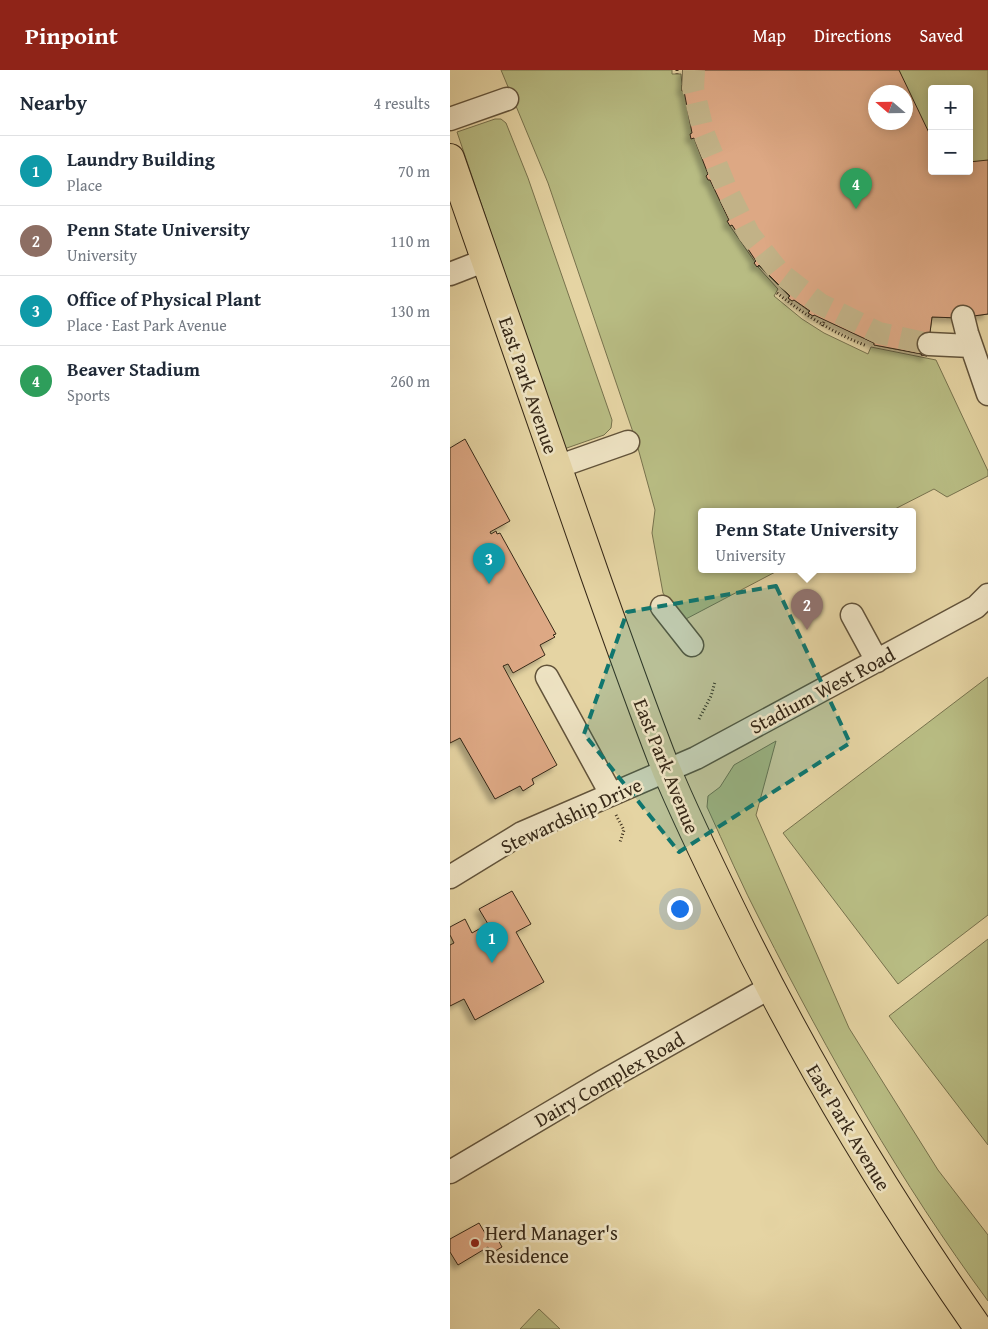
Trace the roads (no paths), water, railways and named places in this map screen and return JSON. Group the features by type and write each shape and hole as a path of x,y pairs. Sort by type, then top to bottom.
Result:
{"main road":[{"name":"East Park Avenue","path":"450,158 640,702 667,770 704,853 769,988 822,1084 871,1167 979,1329"}],"lane":[{"path":"450,119 507,99"},
{"path":"450,274 486,260"},
{"path":"963,317 988,394"},
{"path":"929,344 971,346"},
{"path":"557,467 628,442"},
{"name":"Stadium West Road","path":"667,770 696,758 984,602"},
{"path":"662,607 692,645"},
{"path":"852,615 876,661"},
{"path":"547,677 613,804"},
{"name":"Stewardship Drive","path":"450,877 522,834 613,804 667,770"},
{"name":"Dairy Complex Road","path":"450,1172 602,1082 769,988"}],"tunnel":[{"path":"694,70 693,88 704,134 726,188 749,234 780,273 820,304 879,333 929,344"}],"place":[{"name":"Beaver Stadium","path":"856,209"},
{"name":"Office of Physical Plant","path":"489,584"},
{"name":"Penn State University","path":"807,630"},
{"name":"Laundry Building","path":"492,963"},
{"name":"Herd Manager's Residence","path":"475,1243"}]}
